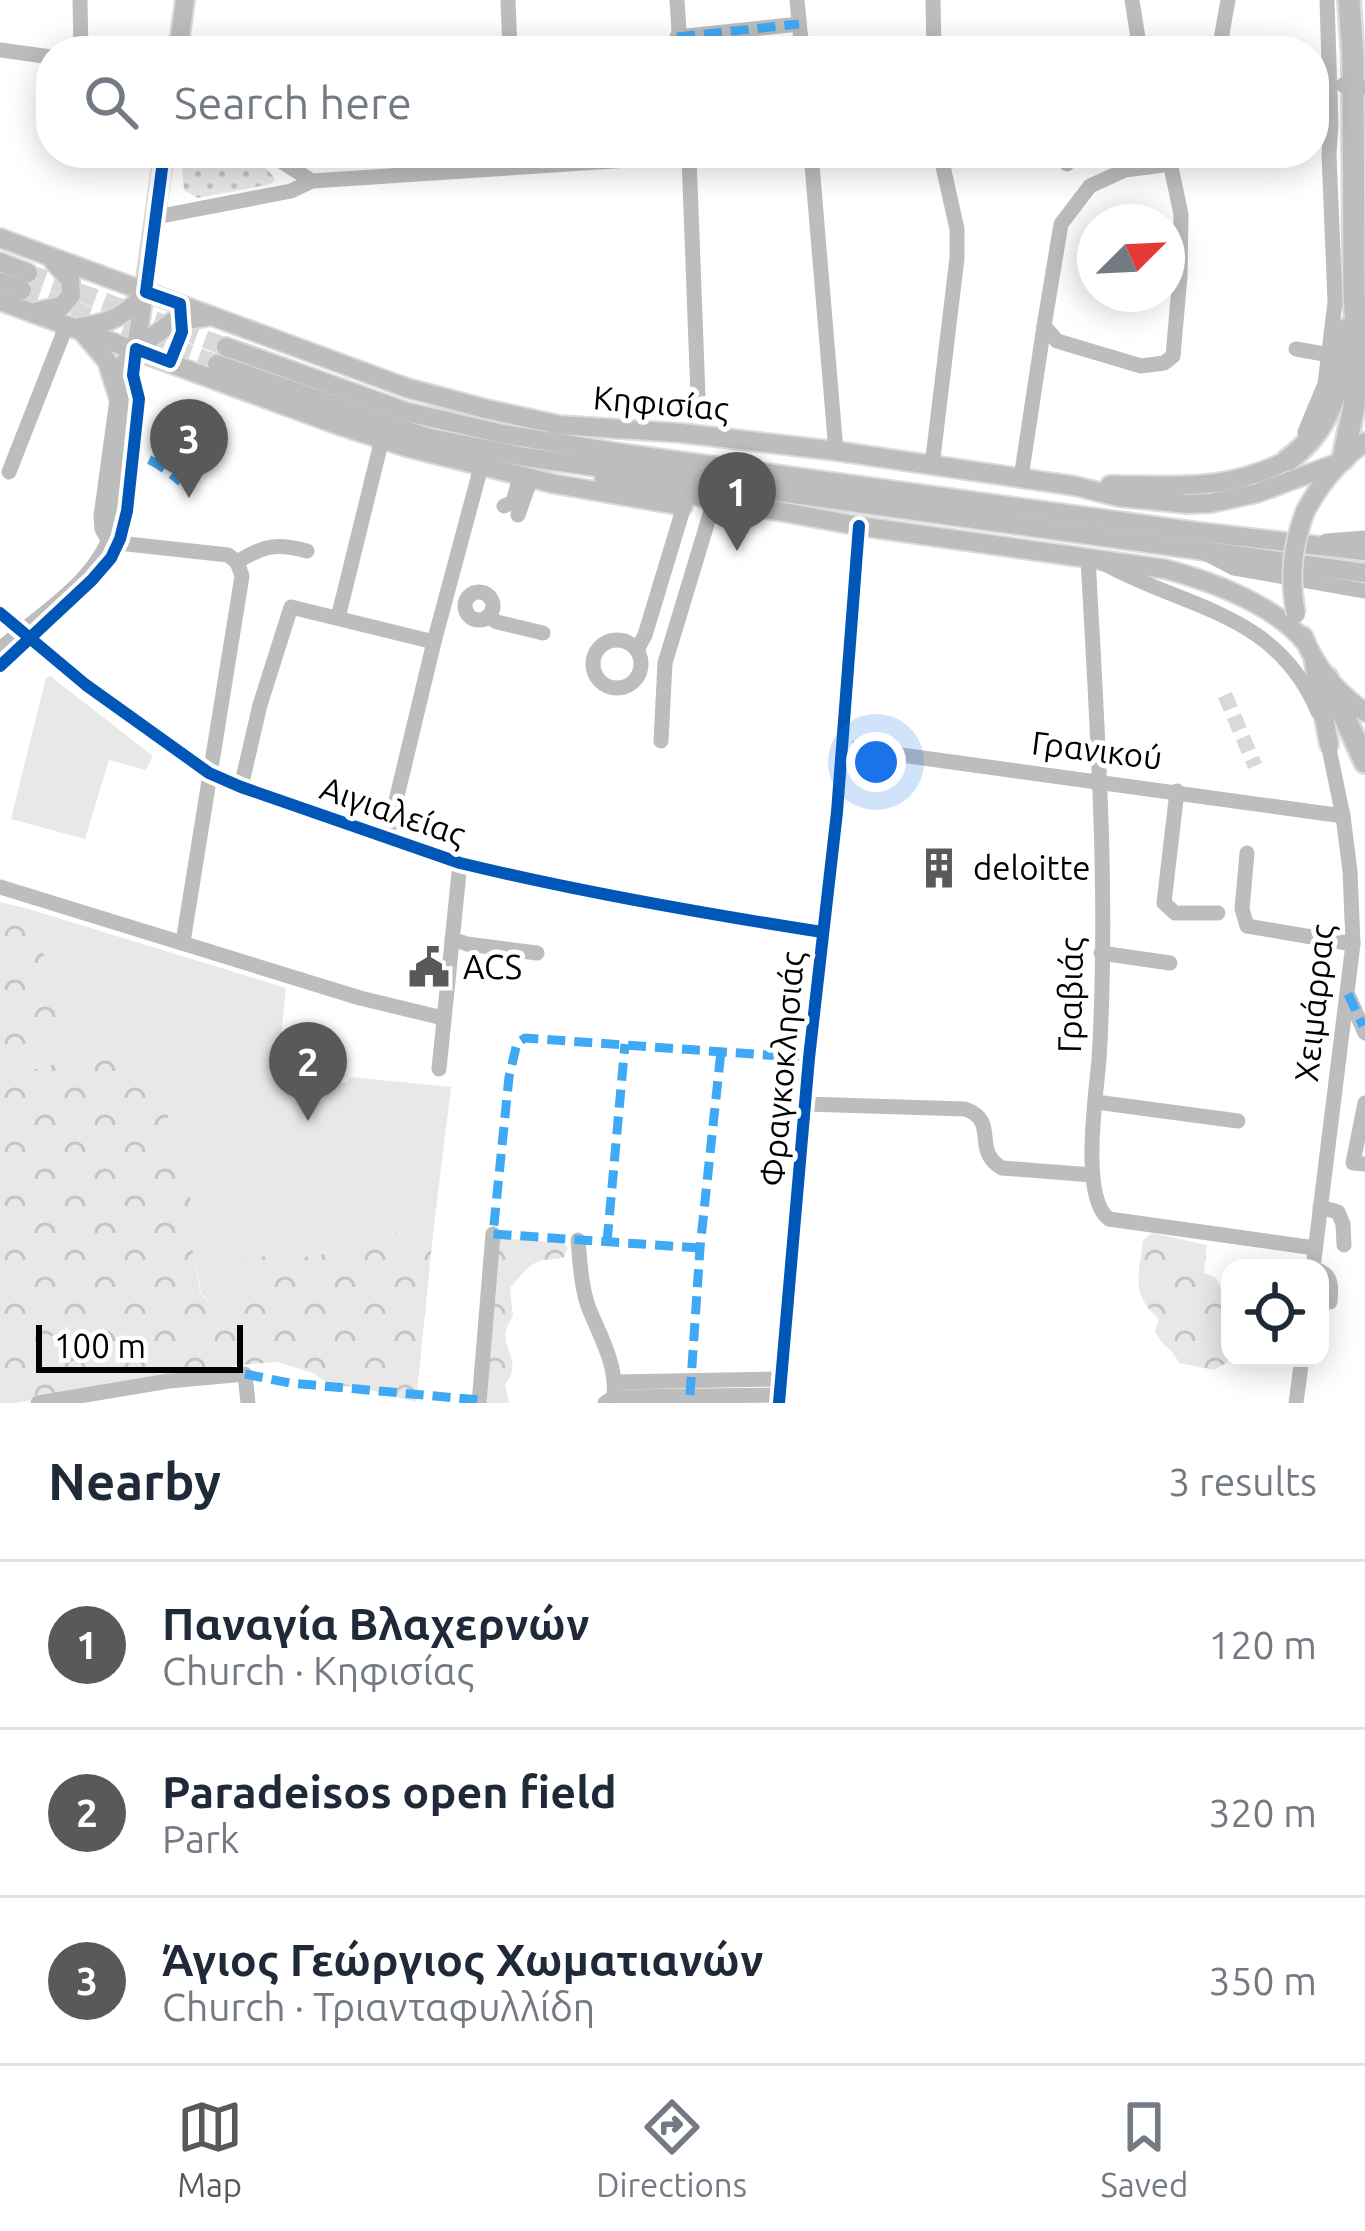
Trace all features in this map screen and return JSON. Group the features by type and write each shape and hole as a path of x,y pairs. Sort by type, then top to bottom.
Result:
{"highway":[{"path":"1349,0 1358,342 1349,454"},
{"path":"1288,460 1315,436 1331,408 1354,295"},
{"path":"1327,678 1365,762"}],"main road":[{"path":"180,36 185,0"},
{"path":"136,350 162,168"},
{"name":"Κηφισίας","path":"0,238 407,388 559,425 681,433 836,452 1075,485 1142,500 1211,502 1257,493 1349,454"},
{"path":"28,311 54,309 71,295 70,280 44,254"},
{"path":"0,262 25,282 0,282"},
{"path":"71,326 111,322 146,292"},
{"name":"Κηφισίας","path":"0,301 382,439 482,467 1365,572"},
{"path":"136,350 172,322 214,317"},
{"path":"71,326 106,361 118,396"},
{"name":"Κηφισίας","path":"773,510 711,511 525,470 399,428 222,356 436,420 570,446 1365,551"},
{"path":"559,425 823,479"},
{"path":"1329,744 1309,650 1296,614 1291,570 1305,512 1319,487 1349,454"},
{"path":"1075,485 1208,485 1253,476 1288,460"},
{"path":"525,470 859,526 1149,565 1206,581 1291,628 1327,678 1365,712"}],"street":[{"path":"80,0 81,36"},
{"path":"508,0 509,36"},
{"path":"676,36 677,0"},
{"path":"797,0 801,36"},
{"path":"933,0 934,36"},
{"path":"1132,0 1138,36"},
{"path":"1222,36 1228,0"},
{"path":"1327,0 1328,36"},
{"path":"726,36 800,24"},
{"path":"0,66 0,48 36,54"},
{"path":"1329,144 1329,82 1365,87"},
{"path":"292,168 312,181"},
{"path":"156,218 290,191 312,181 437,168"},
{"path":"685,168 698,397"},
{"path":"812,168 836,452"},
{"path":"932,466 957,258 957,229 943,168"},
{"path":"1021,478 1060,224 1090,186 1133,168"},
{"path":"1044,326 1057,341 1141,366 1164,364 1173,356 1180,214 1172,168"},
{"path":"1288,460 1318,404 1330,355 1328,168"},
{"path":"9,472 71,326"},
{"path":"1296,349 1330,355"},
{"path":"109,542 101,517 122,363 136,350"},
{"path":"0,649 88,574 109,542 136,350"},
{"path":"338,618 382,439"},
{"path":"388,838 482,467"},
{"path":"511,511 525,470"},
{"path":"637,650 684,506"},
{"path":"662,741 665,663 711,511"},
{"name":"Φραγκοκλησιάς","path":"780,1393 843,747 859,526"},
{"path":"1299,543 1365,538"},
{"path":"109,542 228,555 237,562 242,576 184,942"},
{"path":"237,562 278,545 307,551"},
{"path":"1196,549 1234,568 1365,591"},
{"name":"Χειμάρρας","path":"1091,559 1214,610 1262,640 1307,689 1329,744 1350,871 1354,944 1316,1259"},
{"name":"Γραβιάς","path":"1091,559 1101,953 1092,1175"},
{"path":"443,608 484,593 492,601 481,617"},
{"path":"466,600 466,611 481,617"},
{"path":"241,787 260,705 291,607 434,642"},
{"path":"443,608 543,633"},
{"name":"Αιγιαλείας","path":"0,613 86,686 209,772 241,787 460,863 639,903 822,932"},
{"name":"Γρανικού","path":"843,747 1343,816"},
{"path":"1177,791 1164,903 1175,914 1218,913"},
{"path":"1246,853 1242,909 1247,926 1354,944"},
{"path":"439,1069 460,863"},
{"path":"0,887 360,998 443,1018"},
{"path":"452,939 537,953"},
{"path":"1101,953 1170,964"},
{"path":"1348,994 1364,1030"},
{"path":"1096,1102 1238,1121"},
{"path":"1327,1155 1357,1160 1365,1103"},
{"path":"805,1104 965,1108 975,1111 985,1124 985,1150 994,1165 1092,1175 1098,1208 1108,1219 1315,1248"},
{"path":"1320,1207 1341,1217 1344,1245"},
{"path":"479,1403 493,1234"},
{"path":"578,1240 588,1305 605,1342 611,1394 780,1393"},
{"path":"1329,1281 1330,1302"},
{"path":"1297,1403 1301,1367"},
{"path":"38,1403 169,1381 245,1374 248,1403"}],"green space":[{"path":"182,168 265,168 275,179 271,184 198,198 184,190"},
{"path":"50,676 153,756 146,770 109,760 85,839 11,819"},
{"path":"0,902 25,908 29,935 57,971 61,1009 44,1044 28,1052 27,1063 38,1070 74,1057 116,1058 147,1070 165,1101 173,1141 187,1167 191,1203 186,1237 195,1256 200,1293 221,1315 240,1314 249,1299 237,1272 249,1257 315,1257 383,1232 433,1234 416,1402 330,1385 313,1373 277,1362 0,1403"},
{"path":"25,908 286,988 276,1084 347,1083 350,1077 451,1087 433,1234 383,1232 315,1257 286,1255 240,1314 221,1315 201,1293 195,1256 186,1237 191,1203 187,1167 173,1141 165,1101 147,1070 116,1058 74,1057 38,1070 27,1063 57,971 29,935"},
{"path":"1152,1233 1207,1245 1204,1273 1216,1278 1221,1287 1221,1366 1214,1370 1179,1363 1161,1341 1155,1331 1159,1319 1140,1292 1143,1240"},
{"path":"498,1238 563,1243 568,1248 564,1257 534,1264 510,1288 513,1316 506,1336 512,1366 505,1385 509,1403 485,1403"}],"tunnel":[{"path":"28,273 226,347"},
{"path":"22,290 217,364"},
{"path":"1225,695 1255,766"}],"marked path":[{"path":"686,36 799,24"},
{"path":"123,453 154,462 181,482"},
{"path":"1348,994 1363,1026"},
{"path":"700,1248 493,1234 509,1077 517,1043 525,1038 809,1058"},
{"path":"607,1242 625,1044"},
{"path":"690,1395 721,1051"},
{"path":"245,1374 290,1383 479,1400"}],"cycle path":[{"path":"0,666 92,580 120,539 139,399 133,375 136,349 170,362 182,332 180,304 146,292 162,168"},
{"path":"779,1403 809,1058 837,812 859,526"},
{"path":"0,613 86,685 209,773 241,787 460,863 640,901 822,932"}],"place":[{"name":"Άγιος Γεώργιος Χωματιανών","path":"189,498"},
{"name":"Παναγία Βλαχερνών","path":"737,551"},
{"name":"deloitte","path":"939,868"},
{"name":"ACS","path":"429,967"},
{"name":"Paradeisos open field","path":"308,1121"}]}
